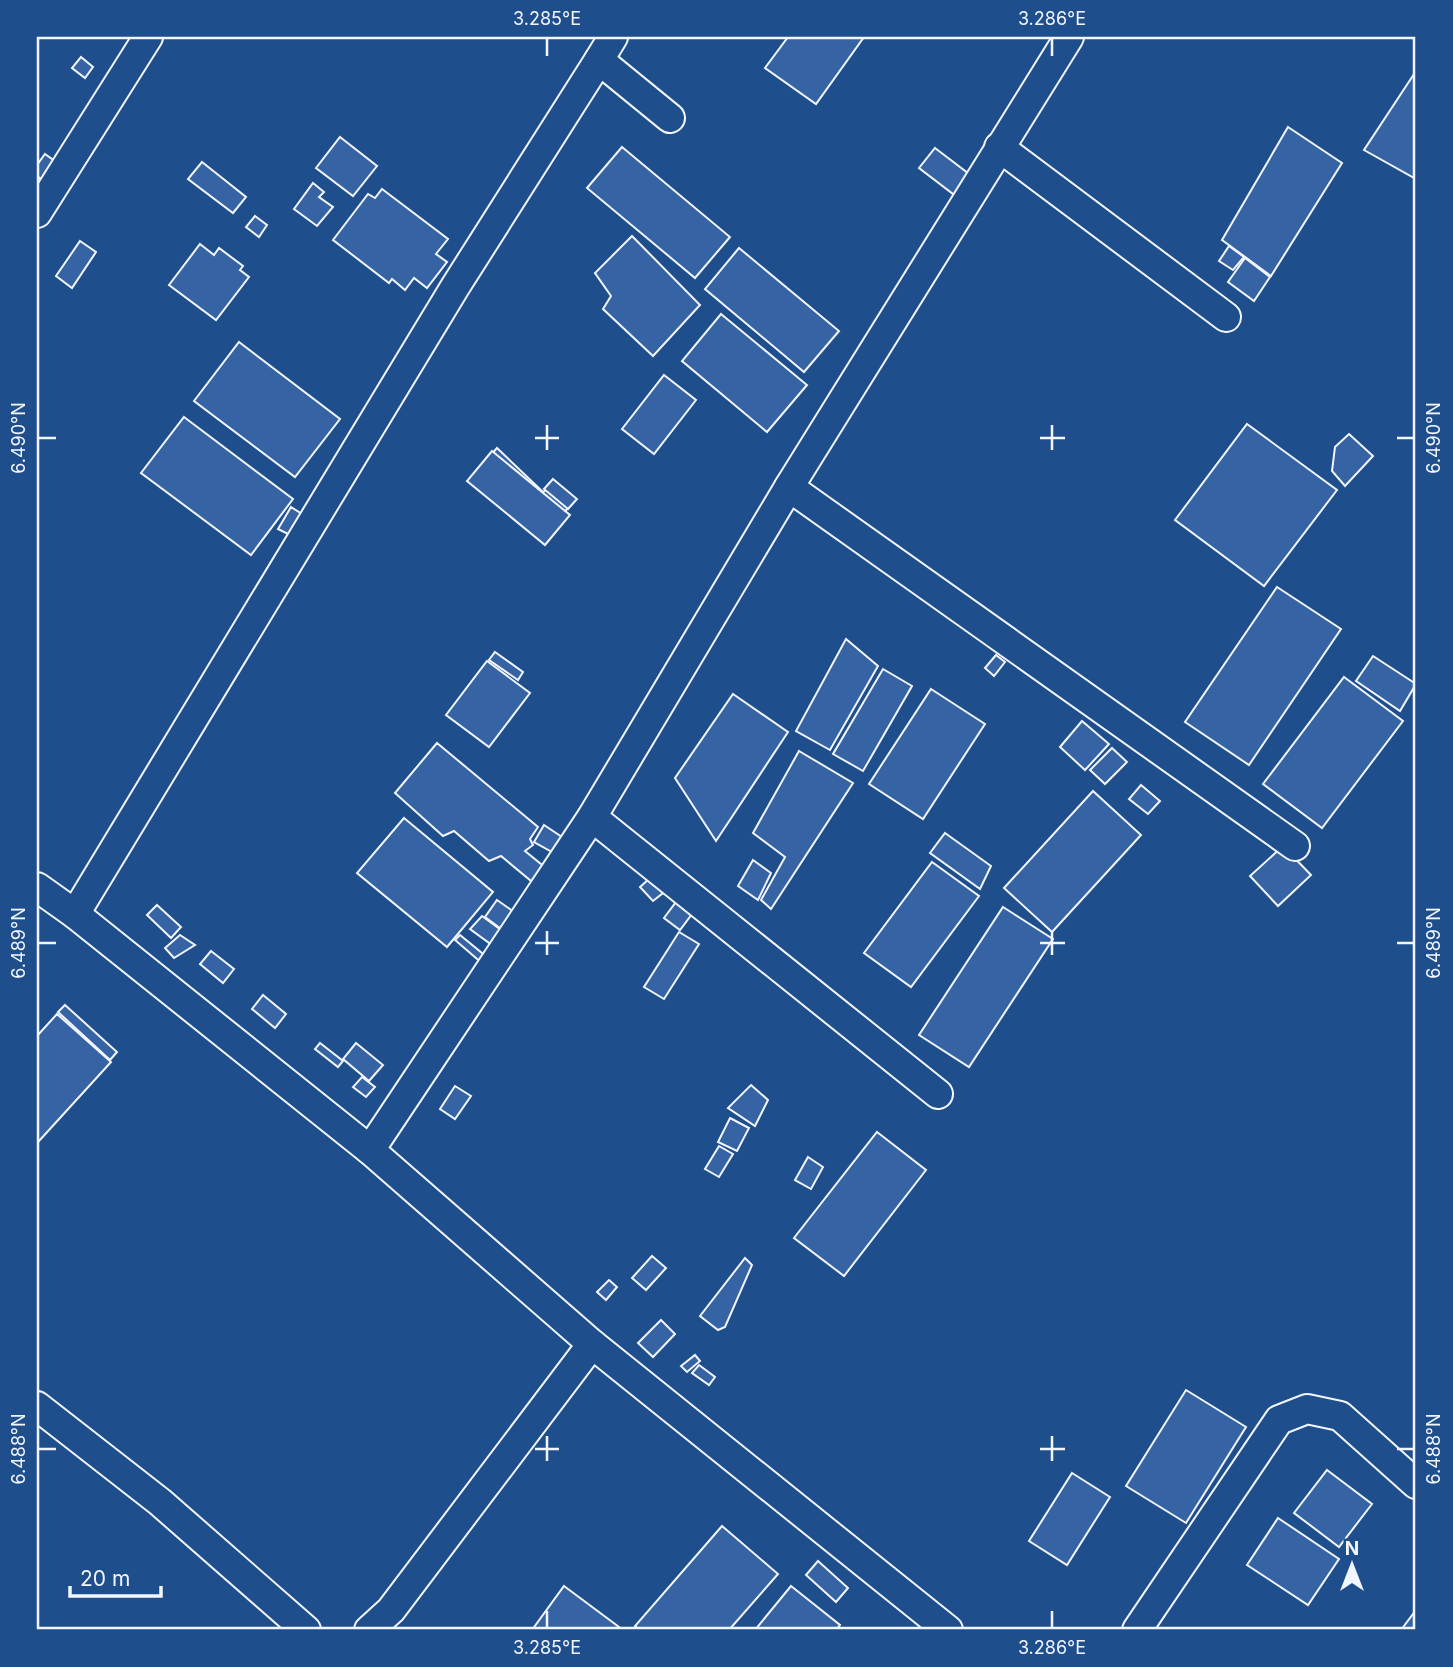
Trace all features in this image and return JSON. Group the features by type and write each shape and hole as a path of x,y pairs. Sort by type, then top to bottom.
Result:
{"street":[{"path":"37,213 148,37"},
{"path":"370,1150 592,817 789,487 1069,37"},
{"path":"75,914 441,310 606,48 670,118"},
{"path":"999,147 1226,317"},
{"path":"789,487 1295,846"},
{"path":"592,817 938,1094"},
{"path":"37,887 75,914 370,1150 592,1344 948,1630"},
{"path":"369,1630 391,1610 592,1344"},
{"path":"37,1406 160,1502 306,1630"},
{"path":"1137,1630 1279,1420 1307,1409 1340,1416 1416,1484"}],"building":[{"path":"788,37 864,37 816,104 765,68"},
{"path":"81,57 93,67 85,78 72,68"},
{"path":"1416,71 1416,179 1364,150"},
{"path":"1288,127 1342,163 1271,276 1222,240"},
{"path":"340,137 377,166 353,196 316,168"},
{"path":"622,147 730,237 695,278 587,188"},
{"path":"935,148 973,177 957,197 919,168"},
{"path":"45,154 59,164 45,182 37,176 37,165"},
{"path":"202,162 246,197 233,213 188,179"},
{"path":"313,183 324,192 319,197 333,207 317,226 294,209"},
{"path":"382,189 448,239 436,254 447,262 427,288 414,278 405,290 392,279 389,283 333,240 368,194 375,198"},
{"path":"255,216 267,225 259,237 246,227"},
{"path":"632,236 700,305 653,356 603,309 611,296 595,273"},
{"path":"80,241 96,252 72,288 56,276"},
{"path":"200,244 214,255 219,248 243,266 240,270 249,277 216,320 169,285"},
{"path":"1229,246 1244,257 1233,270 1219,261"},
{"path":"739,248 839,331 804,372 705,289"},
{"path":"1245,258 1270,277 1254,301 1228,282"},
{"path":"721,314 807,385 767,432 682,361"},
{"path":"239,342 340,419 295,477 194,401"},
{"path":"664,375 696,400 654,454 622,429"},
{"path":"184,417 293,499 251,555 141,473"},
{"path":"1247,424 1337,490 1264,586 1175,520"},
{"path":"1349,434 1373,456 1345,486 1332,471 1335,447"},
{"path":"497,448 543,492 546,490 568,508 541,538 471,477"},
{"path":"492,451 570,515 545,545 467,481"},
{"path":"553,479 577,499 568,509 544,489"},
{"path":"291,507 302,514 290,535 278,529"},
{"path":"1277,587 1341,629 1249,765 1185,722"},
{"path":"846,639 878,666 830,750 796,731"},
{"path":"495,652 523,672 518,680 489,660"},
{"path":"996,655 1005,662 994,676 985,668"},
{"path":"1373,656 1416,684 1400,711 1356,681"},
{"path":"487,661 530,693 489,747 446,715"},
{"path":"883,669 912,686 863,771 833,754"},
{"path":"1344,677 1403,721 1322,828 1263,784"},
{"path":"931,689 985,724 923,819 869,784"},
{"path":"733,694 788,732 716,841 675,778"},
{"path":"1082,721 1109,744 1085,770 1060,747"},
{"path":"437,743 538,827 530,839 533,845 525,851 547,869 531,889 531,881 501,856 489,861 454,831 443,836 395,793"},
{"path":"1112,748 1127,762 1105,784 1090,770"},
{"path":"799,751 853,783 771,909 761,900 785,857 753,833"},
{"path":"1141,785 1160,801 1148,814 1129,799"},
{"path":"1093,791 1141,835 1052,932 1004,888"},
{"path":"404,818 493,892 447,947 357,873"},
{"path":"544,825 562,837 552,852 534,842"},
{"path":"945,833 991,866 980,889 930,853"},
{"path":"1283,846 1311,875 1278,906 1250,876"},
{"path":"753,860 771,873 758,900 738,886"},
{"path":"932,862 979,896 911,987 864,953"},
{"path":"650,878 663,893 653,901 640,887"},
{"path":"497,900 517,914 504,931 485,917"},
{"path":"676,902 692,914 680,930 664,918"},
{"path":"157,905 181,927 171,938 147,915"},
{"path":"1003,907 1053,939 969,1067 919,1035"},
{"path":"482,916 505,933 496,948 470,929"},
{"path":"679,932 699,944 664,999 644,987"},
{"path":"180,935 195,945 174,958 165,948"},
{"path":"460,935 488,958 483,964 455,940"},
{"path":"211,951 234,969 223,983 200,964"},
{"path":"263,995 286,1014 275,1028 252,1009"},
{"path":"65,1005 117,1052 110,1060 58,1012"},
{"path":"57,1014 111,1062 39,1141 37,1036"},
{"path":"320,1043 343,1061 338,1067 315,1049"},
{"path":"356,1043 383,1065 369,1081 343,1059"},
{"path":"362,1077 375,1087 366,1097 353,1087"},
{"path":"751,1085 768,1100 755,1126 728,1108"},
{"path":"455,1086 471,1096 455,1119 440,1109"},
{"path":"730,1118 749,1128 737,1151 718,1142"},
{"path":"877,1132 926,1170 844,1276 794,1238"},
{"path":"719,1146 733,1154 719,1177 705,1169"},
{"path":"808,1157 823,1167 811,1189 795,1180"},
{"path":"652,1256 666,1268 646,1290 632,1278"},
{"path":"745,1258 752,1265 725,1327 718,1330 700,1316"},
{"path":"609,1280 617,1287 606,1300 597,1292"},
{"path":"661,1320 675,1334 653,1357 638,1343"},
{"path":"695,1355 700,1361 687,1372 681,1366"},
{"path":"699,1365 715,1377 709,1385 692,1373"},
{"path":"1186,1390 1246,1427 1186,1523 1126,1486"},
{"path":"1327,1470 1372,1504 1339,1547 1294,1513"},
{"path":"1072,1473 1110,1497 1067,1565 1029,1541"},
{"path":"1278,1518 1339,1559 1308,1605 1247,1565"},
{"path":"722,1526 778,1574 729,1630 640,1630 635,1626"},
{"path":"818,1561 848,1588 836,1602 806,1575"},
{"path":"564,1586 619,1627 617,1630 532,1630"},
{"path":"791,1586 840,1625 836,1630 755,1630"},
{"path":"1416,1610 1416,1630 1401,1630"}]}
